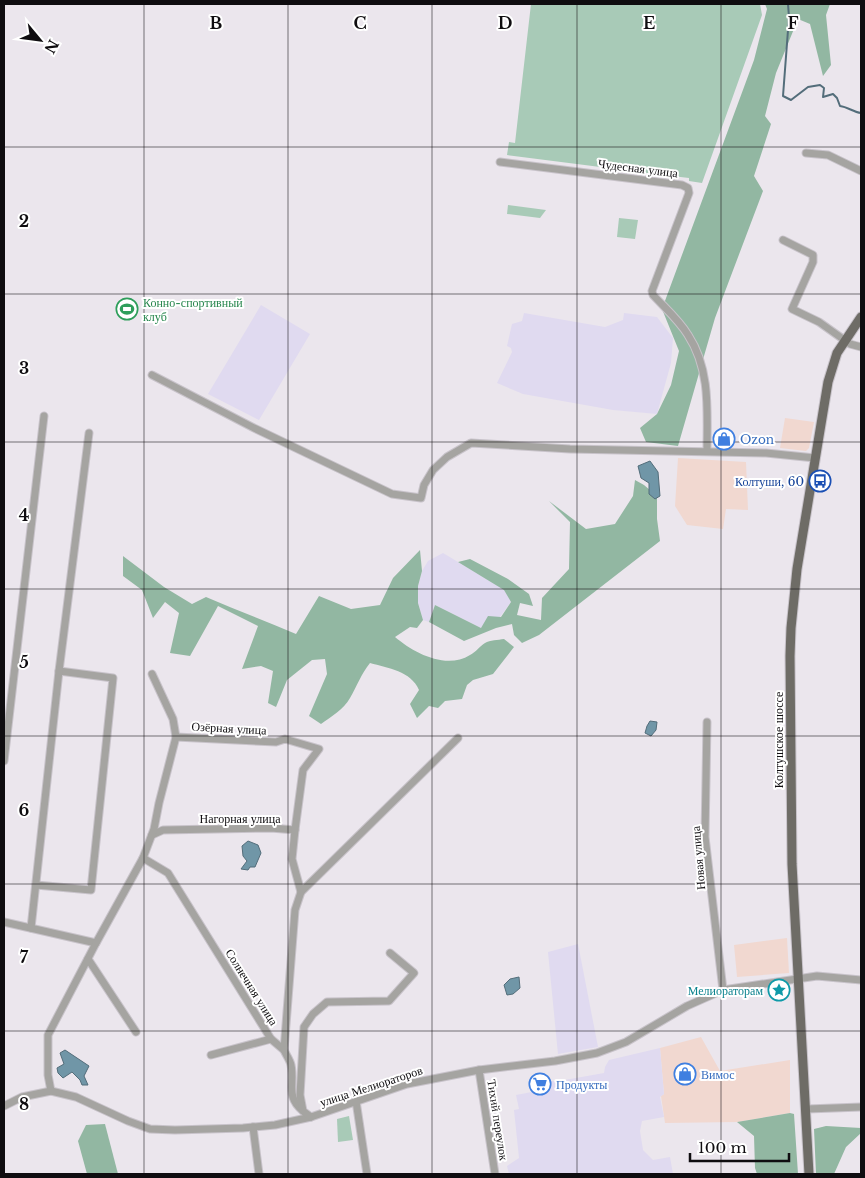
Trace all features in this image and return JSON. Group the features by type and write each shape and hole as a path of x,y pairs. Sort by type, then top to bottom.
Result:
{"main road":[{"name":"Колтушское шоссе","path":"809,1174 791,798 790,647 797,569 828,382 837,353 861,317"}],"street":[{"path":"806,153 828,155 861,171"},
{"name":"Чудесная улица","path":"500,162 682,185 688,188 689,193 652,291 653,295 687,333 694,344 702,364 706,383 707,451"},
{"path":"783,240 813,255 814,262 792,309 819,322 850,344 861,347"},
{"path":"152,375 254,428 392,494 421,498 424,485 433,470 447,457 471,443 570,448 766,453 815,458"},
{"path":"4,761 44,416"},
{"path":"31,928 59,671 89,433"},
{"path":"36,885 91,890 113,678 59,671"},
{"path":"152,674 173,719 176,737"},
{"name":"Новая улица","path":"707,722 705,836 723,990"},
{"name":"Озёрная улица","path":"51,1091 48,1075 48,1034 143,858 152,835 176,737 276,742 285,739 319,749 303,770 295,830"},
{"path":"301,892 458,738"},
{"name":"Нагорная улица","path":"152,835 163,830 271,828 295,830 292,859 301,892"},
{"name":"Солнечная улица","path":"143,858 168,873 271,1038 284,1050"},
{"name":"Солнечная улица","path":"284,1050 295,910 301,892"},
{"path":"4,922 96,943"},
{"path":"303,1111 300,1096 304,1027 313,1014 327,1002 389,1000 414,973 390,953"},
{"path":"88,959 136,1032"},
{"name":"улица Мелиораторов","path":"4,1106 22,1096 51,1091 76,1097 128,1121 150,1128 175,1130 253,1128 294,1122 407,1084 479,1070 555,1061 611,1049 687,1006 723,990 817,976 861,980"},
{"path":"211,1055 271,1038"},
{"path":"284,1050 291,1064 292,1097 296,1105 311,1117"},
{"name":"Тихий переулок","path":"479,1070 494,1174"},
{"path":"356,1101 367,1174"},
{"path":"807,1109 861,1107"},
{"path":"253,1128 259,1174"}],"shaded area":[{"path":"261,305 310,334 259,420 208,394"},
{"path":"524,313 605,327 623,320 624,313 657,317 673,338 671,363 657,414 613,410 523,394 497,383 512,352 511,348 507,346 512,324 522,321"},
{"path":"785,418 814,422 809,448 806,451 780,448"},
{"path":"678,458 746,462 748,510 726,509 723,529 687,525 675,506"},
{"path":"443,553 505,590 511,602 500,617 481,628 435,605 429,622 423,620 418,603 418,586 422,571 428,561"},
{"path":"787,938 789,973 737,977 734,945"},
{"path":"578,944 598,1047 558,1054 548,952"},
{"name":"Вимос","path":"701,1037 720,1071 790,1060 790,1113 737,1122 665,1123 661,1096 664,1094 660,1048"},
{"path":"660,1048 664,1094 660,1097 664,1117 642,1121 640,1131 643,1150 653,1160 670,1157 673,1174 509,1174 507,1166 519,1158 514,1110 519,1109 516,1095 537,1091 536,1083 604,1073 609,1060"}],"green space":[{"path":"531,4 760,4 762,15 702,183 689,181 689,178 621,170 622,167 617,166 616,169 507,155 509,142 515,143"},
{"path":"765,4 830,4 826,15 831,65 823,76 810,24 798,19 776,73 765,116 771,124 754,176 763,191 715,318 678,446 646,442 640,428 657,414 671,385 679,351 662,309 754,60 767,9"},
{"path":"508,205 546,210 540,218 507,214"},
{"path":"619,218 638,220 635,239 617,237"},
{"path":"635,480 657,496 657,519 660,541 539,635 522,643 514,635 512,624 496,628 464,641 429,622 435,605 481,628 488,616 501,617 511,602 504,590 458,562 470,559 508,579 529,594 533,606 520,603 517,615 541,620 542,598 569,569 570,522 549,501 586,529 615,524 633,496"},
{"path":"420,550 422,571 418,586 418,603 423,620 417,628 410,627 395,637 421,654 431,658 451,661 472,654 485,643 492,641 504,639 514,647 493,674 473,680 467,685 462,699 445,701 438,708 429,706 417,718 410,704 419,690 410,678 398,671 370,663 344,706 321,724 309,716 327,674 325,659 312,660 287,680 276,707 268,703 273,671 261,666 242,669 258,626 218,606 190,656 170,653 179,613 165,602 153,618 142,590 123,576 123,556 164,587 192,604 206,597 296,634 319,596 351,609 380,605 393,578"},
{"path":"790,1113 794,1114 798,1174 757,1174 755,1168 754,1136 737,1122"},
{"path":"349,1116 353,1140 338,1142 337,1119"},
{"path":"105,1124 118,1174 87,1174 78,1141 86,1125"},
{"path":"826,1126 861,1128 861,1133 846,1147 834,1174 816,1174 814,1129"}],"water":[{"path":"650,461 658,472 660,496 655,499 649,494 649,483 641,478 638,466"},
{"path":"650,721 657,722 656,730 651,736 645,733"},
{"path":"248,841 258,845 261,853 255,867 250,867 248,870 241,869 247,861 243,856 242,846"},
{"path":"519,977 520,988 513,994 507,995 504,985 510,979"},
{"path":"65,1050 89,1066 84,1076 88,1085 82,1085 72,1072 63,1078 58,1073 57,1068 64,1064 60,1053"}],"waterway":[{"path":"788,4 789,17 783,96 791,100 808,87 820,85 824,88 823,97 833,94 840,106 861,113"}],"place":[{"name":"Конно-спортивный клуб","path":"127,309"},
{"name":"Ozon","path":"724,439"},
{"name":"Колтуши, 60","path":"820,481"},
{"name":"Мелиораторам","path":"779,990"},
{"name":"Вимос","path":"685,1074"},
{"name":"Продукты","path":"540,1084"}]}
